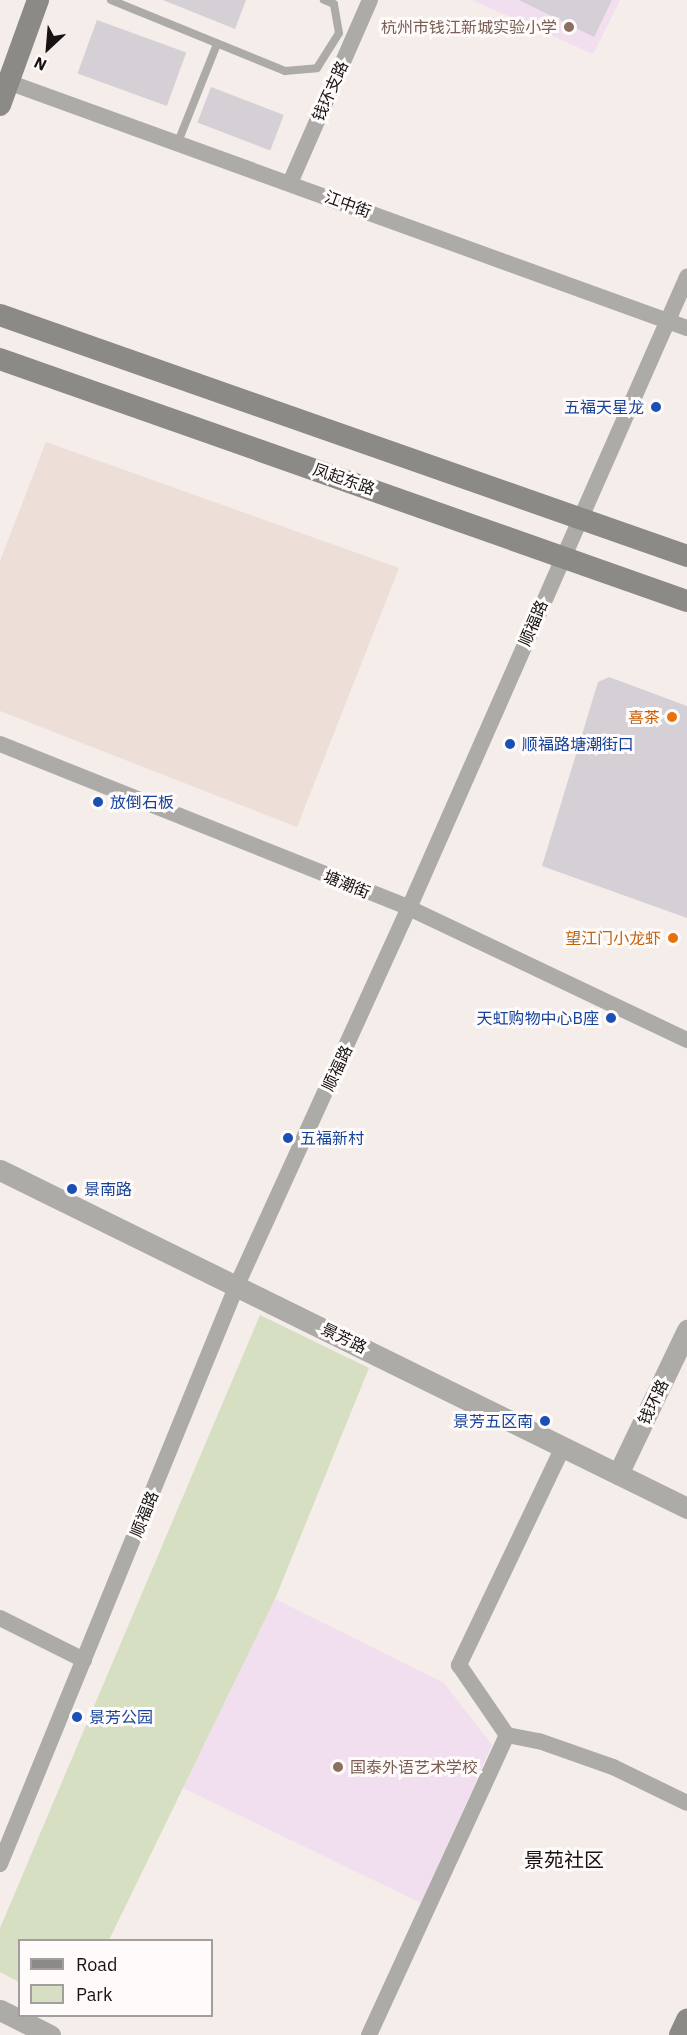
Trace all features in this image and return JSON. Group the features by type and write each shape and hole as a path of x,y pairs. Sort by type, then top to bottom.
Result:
{"main road":[{"path":"0,105 38,0"},
{"path":"0,315 687,556"},
{"name":"凤起东路","path":"0,359 562,555 687,601"},
{"path":"680,2035 687,2020"}],"street":[{"name":"钱环支路","path":"290,183 369,0"},
{"name":"江中街","path":"8,82 687,328"},
{"name":"顺福路","path":"0,1864 237,1285 409,909 562,555 687,277"},
{"name":"塘潮街","path":"0,744 409,909 687,1040"},
{"name":"景芳路","path":"0,1170 687,1508"},
{"name":"钱环路","path":"618,1474 687,1330"},
{"path":"563,1447 459,1665 507,1735 539,1741 613,1767 687,1803"},
{"path":"0,1618 84,1660"},
{"path":"369,2035 507,1735"},
{"path":"0,2010 50,2035"}],"lane":[{"path":"111,0 285,71 317,68 339,33 334,3 324,0"},
{"path":"178,142 217,44"}],"shaded area":[{"name":"杭州市钱江新城实验小学","path":"472,0 620,0 593,54"},
{"path":"46,442 399,568 297,827 0,711 0,561"},
{"name":"国泰外语艺术学校","path":"275,1599 444,1683 492,1745 421,1903 183,1788"}],"green space":[{"path":"260,1315 369,1368 275,1599 109,1939 18,1939 18,1981 0,1972 0,1928"}],"building":[{"path":"163,0 246,0 235,29"},
{"path":"519,0 612,0 594,37"},
{"path":"97,20 186,52 167,106 78,74"},
{"path":"211,87 284,115 270,150 197,122"},
{"path":"609,677 687,706 687,918 542,866 598,682"}],"place":[{"name":"杭州市钱江新城实验小学","path":"569,27"},
{"name":"五福天星龙","path":"656,407"},
{"name":"喜茶","path":"672,717"},
{"name":"顺福路塘潮街口","path":"510,744"},
{"name":"放倒石板","path":"98,802"},
{"name":"望江门小龙虾","path":"673,938"},
{"name":"天虹购物中心B座","path":"611,1018"},
{"name":"五福新村","path":"288,1138"},
{"name":"景南路","path":"72,1189"},
{"name":"景芳五区南","path":"545,1421"},
{"name":"景芳公园","path":"77,1717"},
{"name":"国泰外语艺术学校","path":"338,1767"}],"district":[{"name":"景苑社区","path":"564,1859"}]}
